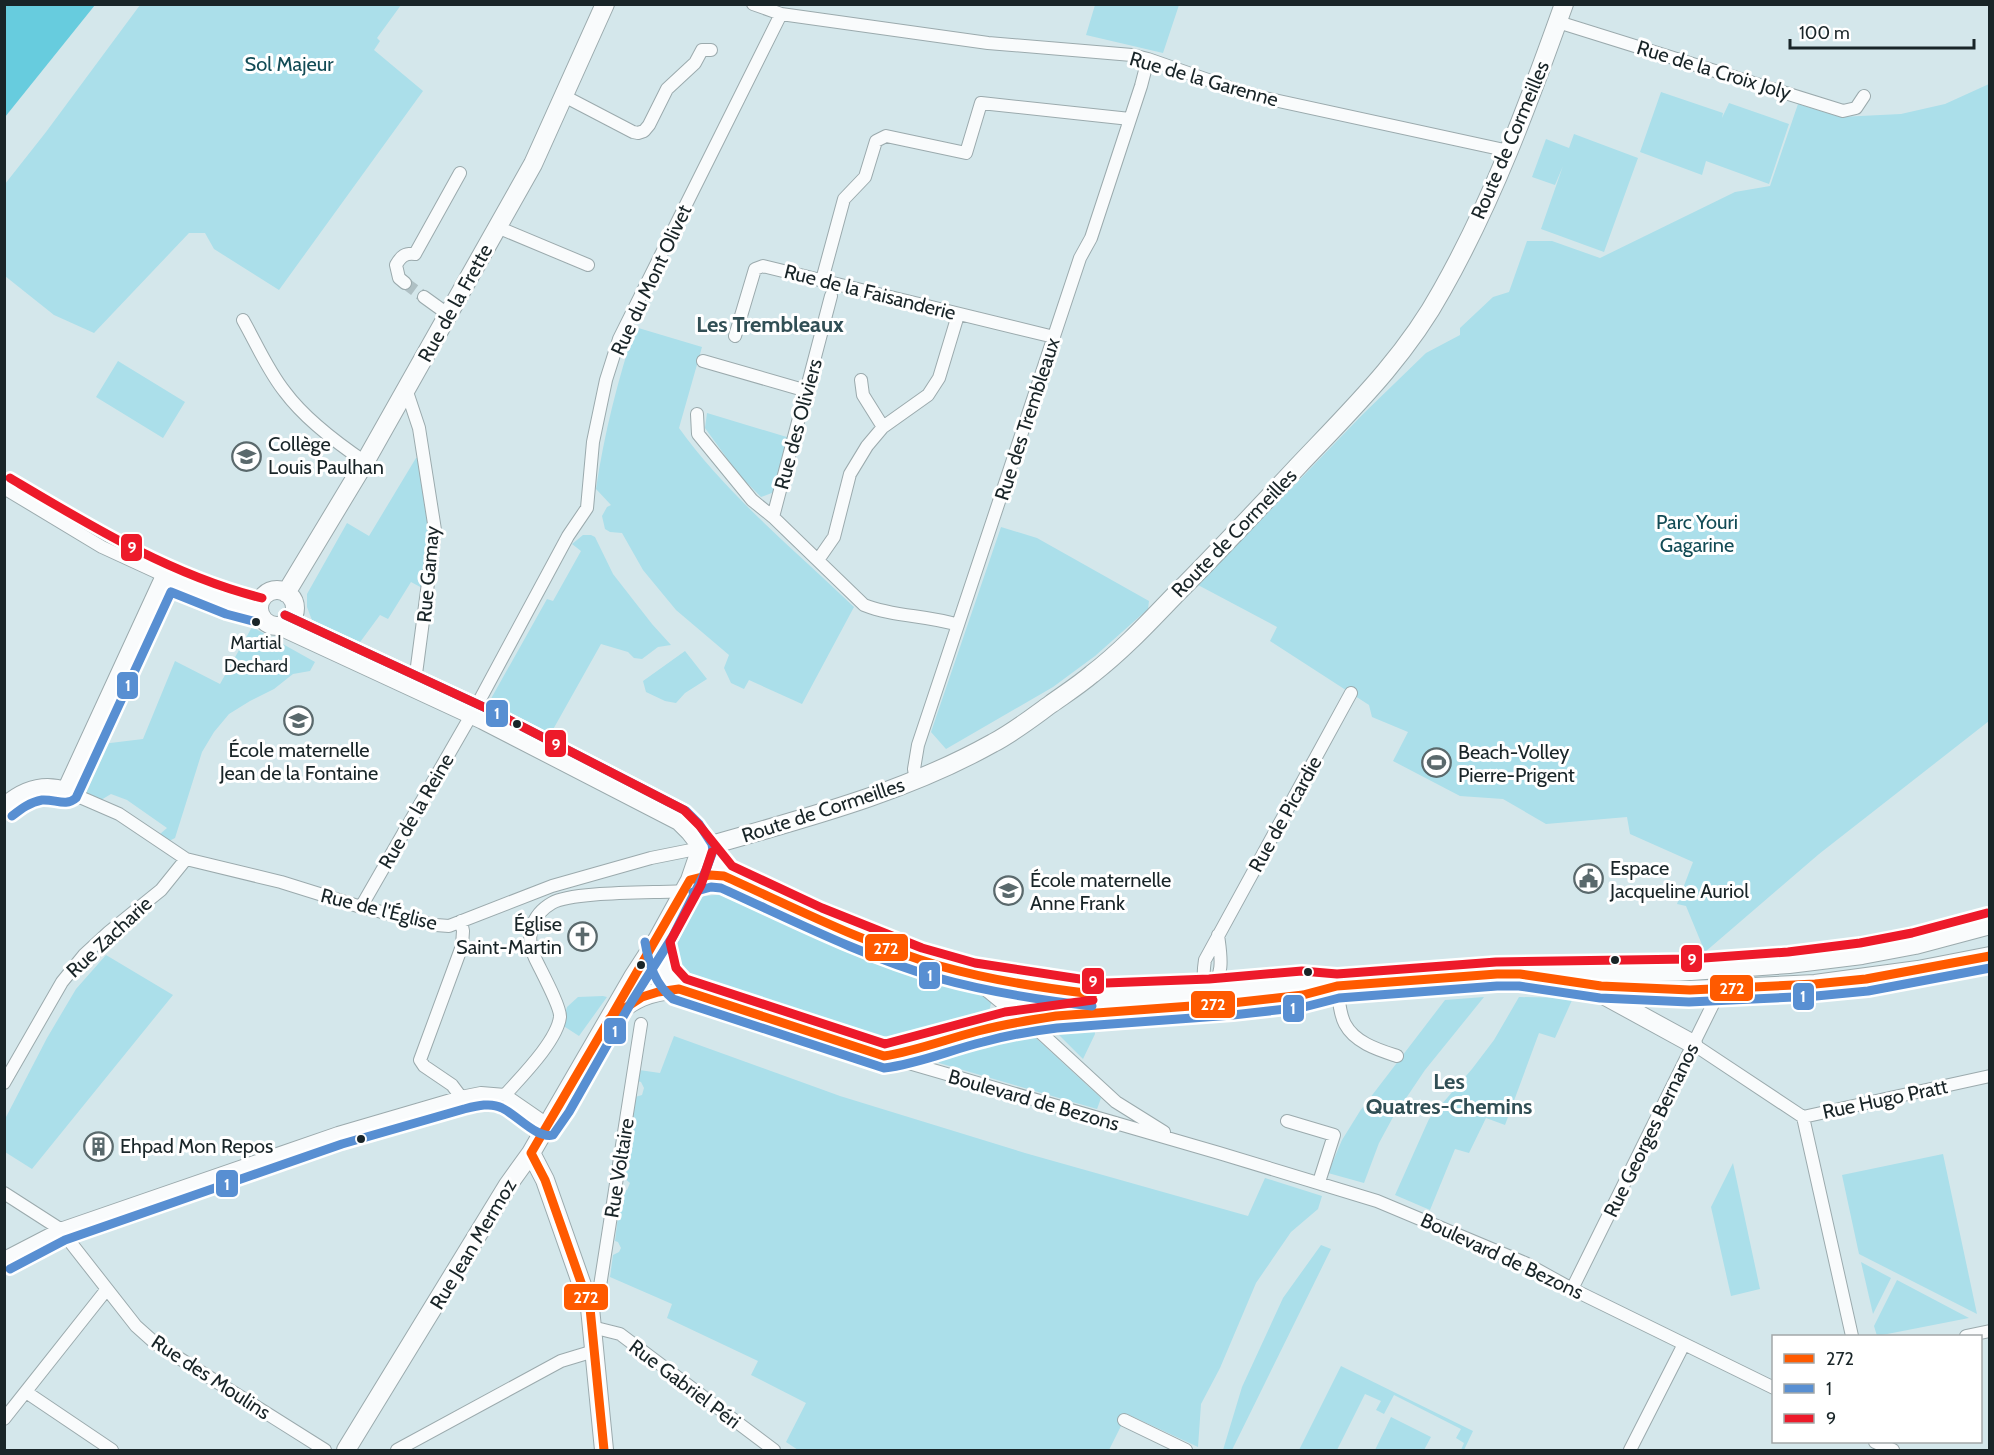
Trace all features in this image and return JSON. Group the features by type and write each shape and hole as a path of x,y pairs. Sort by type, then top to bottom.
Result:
{"main road":[{"name":"Rue de la Frette","path":"286,593 365,462 533,164 605,4"},
{"name":"Route de Cormeilles","path":"701,848 892,791 995,742 1093,673 1146,626 1394,363 1416,332 1442,291 1509,151 1561,13"},
{"path":"4,807 18,795 32,790 57,788 66,791 165,576 230,603 259,610"},
{"path":"276,590 286,593 294,602 294,614 289,622 274,626 264,621 259,604 265,594 276,590"},
{"path":"294,614 325,646"},
{"path":"280,626 471,714 679,821 724,876"},
{"name":"Rue Jean Mermoz","path":"346,1450 508,1185 531,1153 633,977 657,940 687,886 701,848"},
{"path":"687,886 710,875 724,876 817,919 901,953 972,975 1105,995 1191,998 1234,996 1302,983 1337,986 1439,978 1720,969 1810,962 1915,945 1989,925"},
{"path":"657,940 661,963 666,975 679,989"},
{"path":"1520,974 1582,984 1690,990 1815,984 1866,979 1989,956"},
{"path":"972,975 1027,1020"},
{"path":"1582,984 1693,1044"},
{"name":"Boulevard de Bezons","path":"610,1018 630,1002 642,996 658,991 679,989 884,1056"},
{"path":"884,1056 908,1052 980,1030 1027,1020 1191,998"},
{"path":"980,1030 997,1016 1005,1001"},
{"path":"531,1153 545,1180 590,1308 603,1450"}],"street":[{"name":"Rue de la Garenne","path":"753,4 781,14 988,43 1148,59 1251,95 1509,151"},
{"name":"Rue de la Croix Joly","path":"1561,13 1843,111 1856,108 1864,96"},
{"name":"Rue du Mont Olivet","path":"471,714 568,536 586,508 593,442 606,380 619,339 781,14"},
{"path":"564,96 638,134 649,125 667,89 695,63 702,50 711,50"},
{"name":"Rue des Trembleaux","path":"916,781 914,769 918,745 1080,258 1091,238 1148,59"},
{"path":"822,280 844,199 866,177 876,141 886,136 966,153 981,103 1130,119"},
{"path":"405,283 399,278 396,265 400,257 408,253 415,254 460,173"},
{"name":"Rue de la Frette","path":"497,227 588,265"},
{"name":"Rue de la Faisanderie","path":"735,336 755,269 763,266 1054,337"},
{"name":"Rue des Oliviers","path":"773,517 831,296"},
{"path":"424,297 449,315"},
{"path":"818,560 834,537 850,474 867,446 883,427 928,395 939,378 958,315"},
{"path":"243,320 284,391 298,407 333,438 365,462"},
{"path":"703,361 807,391"},
{"path":"861,380 863,395 883,427"},
{"name":"Rue Gamay","path":"406,389 419,428 435,530 414,689"},
{"name":"Rue des Oliviers","path":"697,414 698,434 753,500 864,605 877,610 936,618 958,625"},
{"path":"4,488 102,548 165,576"},
{"name":"Rue de Picardie","path":"1191,998 1203,971 1205,960 1218,935 1351,693"},
{"name":"Rue de la Reine","path":"361,908 471,714"},
{"name":"Rue de l'Église","path":"66,791 119,814 186,859 281,882 361,908 436,925 449,926 552,886 651,858 701,848"},
{"name":"Rue Zacharie","path":"4,1083 62,981 84,955 109,932 161,890 186,859"},
{"path":"505,1095 529,1069 557,1030 561,1014 531,946 530,929 539,912 553,902 575,896 687,886"},
{"path":"461,921 462,946 420,1060 424,1066 452,1085 461,1097"},
{"path":"1218,935 1221,972 1234,996"},
{"name":"Rue Georges Bernanos","path":"1572,1289 1721,988 1720,969"},
{"path":"1203,971 1203,980 1210,998"},
{"path":"1210,998 1221,972"},
{"path":"1337,986 1345,1024 1356,1037 1374,1048 1397,1056"},
{"name":"Boulevard de Bezons","path":"1027,1020 1116,1102 1159,1130 1219,1153"},
{"name":"Rue Voltaire","path":"590,1308 597,1303 641,1024"},
{"name":"Rue Hugo Pratt","path":"1693,1044 1803,1117 1989,1076"},
{"name":"Boulevard de Bezons","path":"884,1056 1319,1182 1391,1206 1524,1263 1772,1388"},
{"path":"4,1258 60,1229 338,1133 461,1097 481,1093 505,1095 547,1124"},
{"path":"1803,1117 1852,1335"},
{"path":"1287,1121 1334,1135 1319,1182"},
{"name":"Rue des Moulins","path":"4,1193 60,1229 136,1326 155,1342 325,1450"},
{"path":"7,1411 26,1392 107,1289"},
{"name":"Rue Gabriel Péri","path":"592,1327 620,1334 774,1450"},
{"path":"1971,1335 1989,1331"},
{"path":"1630,1450 1684,1344"},
{"path":"397,1450 561,1361 594,1351"},
{"path":"26,1392 112,1450"},
{"path":"1124,1420 1186,1450"},
{"path":"1877,1443 1893,1450"}],"green space":[{"path":"1095,4 1179,5 1163,53 1086,35"},
{"name":"Sol Majeur","path":"140,5 401,5 377,38 380,41 374,50 423,91 279,290 214,249 205,233 189,233 94,333 54,315 5,276 5,184"},
{"name":"Parc Youri Gagarine","path":"1989,84 1989,721 1819,854 1705,952 1686,906 1677,904 1693,862 1630,834 1627,817 1546,824 1503,799 1460,796 1393,761 1408,732 1372,717 1369,705 1270,641 1277,627 1198,585 1363,414 1426,353 1460,335 1460,328 1493,297 1509,292 1527,241 1552,241 1600,258 1735,192 1770,186 1798,104 1840,117 1901,114 1945,104"},
{"path":"1661,92 1723,113 1722,118 1729,103 1789,124 1769,184 1706,161 1702,175 1640,152"},
{"path":"1574,134 1638,158 1604,252 1541,229 1563,166 1555,185 1532,177 1546,139 1569,148"},
{"path":"635,327 702,347 679,428 698,453 740,499 854,607 802,704 749,680 744,689 731,683 724,668 729,655 676,610 643,570 622,533 605,529 602,516 607,507 611,505 596,489 612,407"},
{"path":"118,361 185,402 163,438 96,397"},
{"path":"707,413 790,438 777,491 761,497 739,475 705,428"},
{"path":"418,458 430,529 424,589 411,582 388,619 380,615 355,649 329,636 313,623 307,607 307,594 347,523 369,536"},
{"path":"1001,527 1037,538 1149,601 1148,609 1095,656 1053,687 946,749 931,732"},
{"path":"583,535 595,537 613,574 671,645 658,647 642,659 634,658 628,652 601,644 546,742 489,712 488,704 547,599 553,601 581,551 572,544"},
{"path":"252,627 315,662 310,671 293,674 274,689 229,714 214,732 202,752 175,838 169,841 160,834 167,828 127,800 111,794 101,800 88,797 85,784 102,744 143,739 175,661 220,684"},
{"path":"685,651 707,679 685,693 676,703 665,701 646,692 643,681"},
{"path":"726,894 847,945 982,991 992,1000 989,1011 979,1023 900,1044 882,1043 736,996 679,973 670,954 694,897"},
{"path":"106,955 173,995 32,1169 5,1152 5,1119 47,1038 76,989"},
{"path":"1003,987 1112,1001 1025,1011 1001,989"},
{"path":"578,997 607,997 579,1036 562,1025 567,1007"},
{"path":"1484,997 1425,1070 1392,1119 1379,1143 1364,1183 1328,1173 1342,1140 1360,1111 1445,1000"},
{"path":"1519,997 1573,998 1555,1038 1539,1033 1505,1125 1486,1118 1469,1153 1455,1149 1430,1210 1395,1195 1429,1119 1494,1040"},
{"path":"1094,1026 1095,1034 1083,1059 1058,1034 1061,1029"},
{"path":"1025,1028 1101,1098 1097,1109 939,1063 940,1051"},
{"path":"674,1036 840,1096 1025,1153 1248,1216 1265,1178 1322,1196 1318,1209 1291,1232 1256,1283 1220,1368 1201,1404 1198,1447 1127,1414 1109,1450 798,1450 786,1442 806,1403 751,1375 758,1361 667,1318 672,1304 610,1277 613,1255 621,1248 615,1241 621,1192 627,1190 630,1183 623,1177 635,1097 642,1095 644,1088 641,1082 637,1081 639,1070 660,1073"},
{"path":"1943,1154 1977,1314 1859,1254 1842,1175"},
{"path":"1733,1163 1760,1289 1731,1296 1711,1207"},
{"path":"1321,1245 1331,1249 1232,1450 1223,1450 1242,1387 1283,1298"},
{"path":"1861,1262 1891,1278 1873,1314"},
{"path":"1897,1280 1969,1318 1882,1335 1877,1335 1874,1326"},
{"path":"1341,1366 1473,1431 1464,1450 1461,1450 1464,1443 1456,1438 1461,1429 1394,1395 1384,1414 1376,1410 1381,1401 1365,1394 1337,1450 1299,1450"},
{"path":"1391,1417 1431,1437 1424,1450 1375,1450"}],"water":[{"path":"4,5 95,5 5,117"}],"tunnel":[{"path":"405,283 424,297"}],"transit line":[{"name":"9","path":"10,478 101,531 164,563 196,577 262,598"},
{"name":"1","path":"12,816 38,801 68,802 76,798 171,592 226,614 256,622"},
{"name":"1","path":"10,1269 65,1240 342,1144 469,1108 483,1105 498,1106 534,1130 553,1135 569,1112 632,1001 673,936 706,870 713,851 712,844 699,824 686,811 488,709 285,615"},
{"name":"9","path":"285,615 488,709 684,810 732,866 822,908 922,948 975,963 1106,983 1209,979 1302,971 1337,974 1496,962 1690,959 1788,952 1860,943 1912,933 1987,913"},
{"name":"9","path":"712,852 701,885 670,942 676,968 686,979 885,1044 1005,1012 1093,1000"},
{"name":"272","path":"690,880 710,875 724,876 857,936 940,966 1016,983 1093,994"},
{"name":"272","path":"611,1017 690,880"},
{"name":"1","path":"693,892 711,887 721,888 855,948 938,978 1014,995 1092,1006"},
{"name":"1","path":"645,942 654,974 673,999 884,1068 1038,1030 1233,1015 1304,1007 1339,998 1519,986 1600,998 1689,1002 1816,996 1868,991 1990,968"},
{"name":"272","path":"531,1153 610,1018 642,997 679,989 884,1056 1017,1022 1056,1016 1232,1003 1303,995 1337,986 1520,974 1601,986 1690,990 1815,984 1866,979 1990,956"},
{"name":"272","path":"531,1153 545,1180 590,1308 604,1450"}],"place":[{"name":"Collège Louis Paulhan","path":"247,456"},
{"name":"Martial Dechard","path":"256,622"},
{"name":"École maternelle Jean de la Fontaine","path":"299,720"},
{"name":"Beach-Volley Pierre-Prigent","path":"1437,763"},
{"name":"Espace Jacqueline Auriol","path":"1589,879"},
{"name":"École maternelle Anne Frank","path":"1009,891"},
{"name":"Église Saint-Martin","path":"583,936"},
{"name":"Ehpad Mon Repos","path":"99,1146"}],"district":[{"name":"Les Trembleaux","path":"770,324"},
{"name":"Les Quatres-Chemins","path":"1449,1094"}]}
